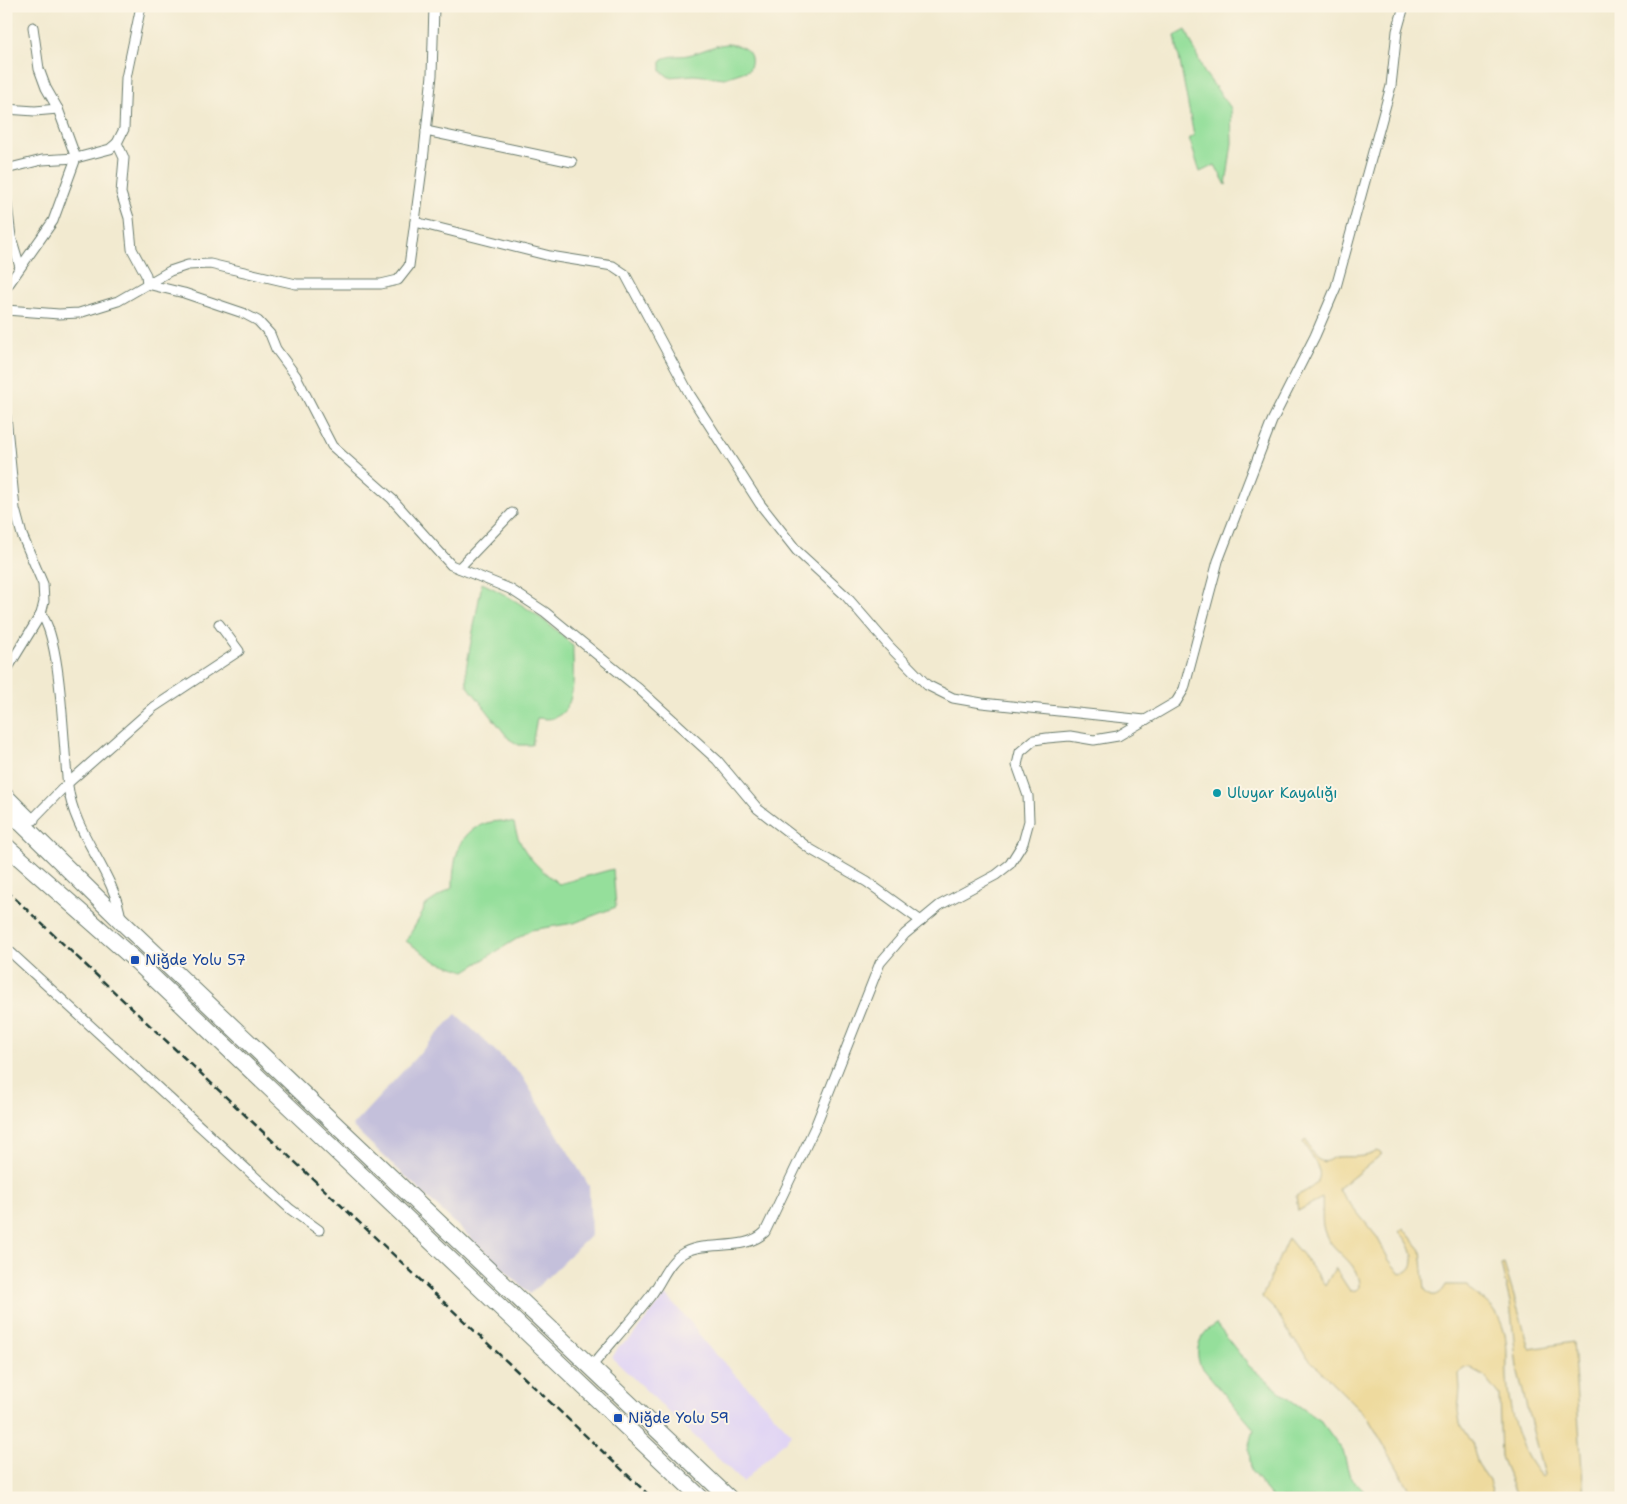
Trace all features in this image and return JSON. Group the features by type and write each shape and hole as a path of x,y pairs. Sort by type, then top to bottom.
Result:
{"highway":[{"path":"6,808 29,823 121,921 729,1498"},
{"path":"6,846 135,960 701,1498"}],"street":[{"path":"6,169 42,160 76,158 110,149 117,143 124,129 126,78 141,6"},
{"path":"6,310 59,314 79,313 118,301 170,270 188,265 210,264 296,284 390,283 405,274 409,266 426,131 432,75 434,6"},
{"path":"591,1367 653,1293 670,1265 683,1253 697,1247 754,1240 765,1232 815,1127 880,963 905,934 940,905 996,875 1010,864 1023,843 1029,821 1028,796 1017,764 1020,752 1026,745 1034,740 1047,738 1070,736 1094,740 1118,736 1176,702 1184,689 1221,552 1272,421 1315,336 1336,287 1391,86 1397,31 1404,6"},
{"path":"6,288 53,221 76,158 58,108 46,88 39,69 33,27"},
{"path":"6,109 28,111 58,108"},
{"path":"426,131 572,162"},
{"path":"117,143 124,158 121,193 130,223 132,249 146,275 147,284"},
{"path":"6,196 10,238 20,267"},
{"path":"415,222 550,256 613,266 625,274 690,395 760,504 797,551 846,596 889,646 927,685 953,698 982,704 1145,720"},
{"path":"147,284 243,313 258,321 270,334 276,349 296,376 332,446 392,499 451,565 510,590 545,612 639,689 716,760 758,809 810,849 867,882 921,921"},
{"path":"6,416 9,470 18,522 43,584 44,602 41,614 6,671"},
{"path":"458,568 512,514"},
{"path":"41,614 47,623 54,650 67,784 79,825 116,893 121,921"},
{"path":"6,792 29,823 67,784 154,707 238,650 218,624"},
{"path":"6,948 290,1209 319,1230"}],"shaded area":[{"path":"456,1014 522,1076 589,1186 591,1235 530,1294 352,1126"},
{"path":"666,1295 691,1323 705,1343 792,1434 743,1482 612,1358 619,1346 631,1338"}],"green space":[{"path":"1186,30 1204,72 1231,108 1232,143 1226,185 1215,165 1200,172 1189,138 1194,136 1175,36"},
{"path":"727,44 743,48 750,54 751,64 749,70 725,78 694,75 669,77 661,71 663,59 688,55"},
{"path":"482,583 530,610 573,646 573,686 571,697 562,713 553,718 537,718 532,745 519,745 509,739 467,685 466,669"},
{"path":"500,821 514,823 520,842 530,858 559,884 613,869 616,907 574,923 531,930 465,971 435,961 406,941 423,912 424,906 453,887 453,874 458,852 468,834 476,827"},
{"path":"1216,1324 1249,1366 1289,1399 1321,1421 1343,1451 1350,1477 1363,1490 1365,1498 1273,1498 1251,1471 1249,1449 1254,1429 1200,1365 1198,1359 1198,1347 1202,1336"}],"sand":[{"path":"1306,1140 1317,1159 1322,1161 1337,1157 1363,1156 1377,1151 1382,1154 1338,1189 1377,1237 1389,1260 1400,1274 1411,1267 1413,1255 1411,1249 1399,1232 1403,1228 1421,1250 1425,1289 1428,1292 1436,1295 1446,1285 1468,1285 1473,1293 1495,1311 1505,1334 1508,1391 1513,1417 1521,1444 1542,1477 1544,1475 1517,1368 1510,1302 1501,1265 1504,1264 1530,1349 1573,1342 1584,1498 1518,1498 1501,1457 1499,1395 1485,1377 1469,1367 1464,1368 1459,1374 1458,1411 1460,1423 1472,1442 1478,1465 1489,1481 1494,1498 1415,1498 1368,1418 1309,1359 1291,1336 1277,1312 1262,1297 1288,1238 1325,1286 1335,1268 1350,1291 1357,1290 1360,1287 1356,1271 1327,1238 1323,1223 1322,1198 1298,1211 1296,1196 1308,1190 1319,1179 1318,1167 1303,1142"}],"railway":[{"path":"6,890 652,1498"}],"place":[{"name":"Uluyar Kayalığı","path":"1217,793"},
{"name":"Niğde Yolu 57","path":"135,960"},
{"name":"Niğde Yolu 59","path":"618,1418"}]}
